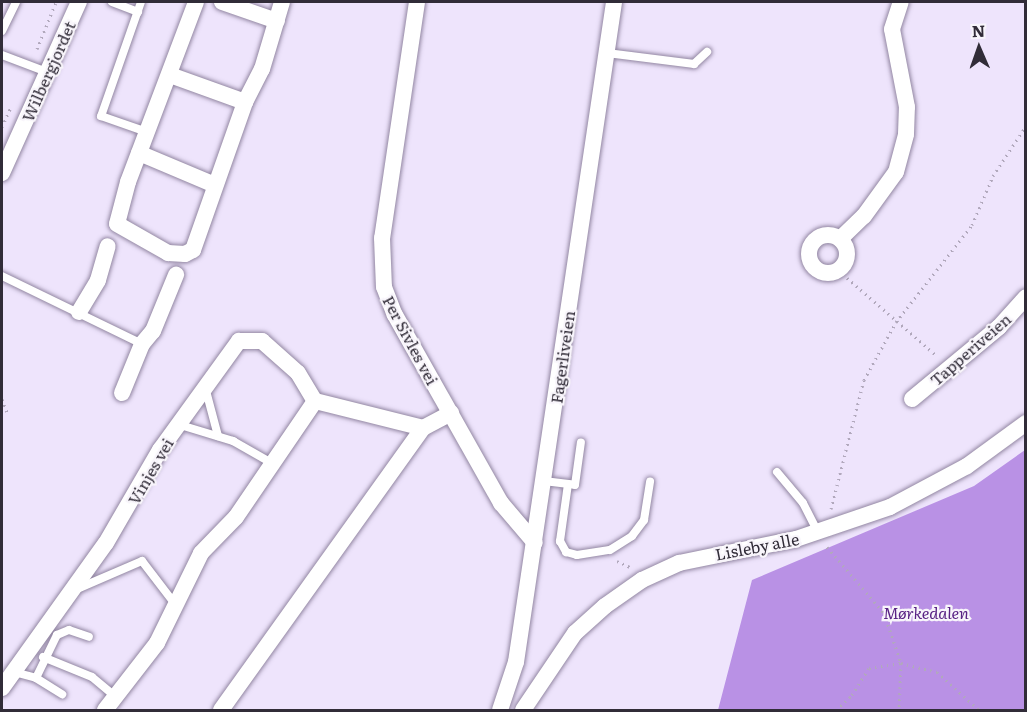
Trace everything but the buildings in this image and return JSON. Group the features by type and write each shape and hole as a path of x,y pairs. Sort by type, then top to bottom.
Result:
{"street":[{"name":"Wilbergjordet","path":"2,173 79,2"},
{"path":"196,2 139,153 117,224 168,253 186,254 193,250 245,102 262,69 282,2"},
{"path":"222,2 277,21"},
{"name":"Per Sivles vei","path":"417,2 382,238 382,275 395,315 501,503 535,543"},
{"name":"Fagerliveien","path":"500,711 516,662 614,2"},
{"path":"840,238 847,258 838,270 823,272 809,255 819,237 840,238 864,216 896,172 906,135 907,107 892,29 902,2"},
{"path":"170,75 245,102"},
{"path":"139,153 215,185"},
{"path":"79,312 98,280 108,246"},
{"path":"122,393 142,344 153,331 176,275"},
{"name":"Tapperiveien","path":"912,399 999,327 1026,297"},
{"name":"Vinjes vei","path":"2,688 118,525 177,424 239,341 254,338 288,362 315,401"},
{"path":"105,711 157,643 201,553 236,517 275,465 315,401 423,428"},
{"path":"221,711 423,428 451,413"},
{"name":"Lisleby alle","path":"523,711 575,633 605,606 642,580 703,557 824,531 934,486 1026,423"}],"lane":[{"path":"2,32 16,2"},
{"path":"112,2 138,12"},
{"path":"141,2 101,116 147,132"},
{"path":"607,54 694,64 707,51"},
{"path":"2,55 47,72"},
{"path":"2,276 142,344"},
{"path":"205,386 218,436"},
{"path":"177,424 246,447 275,465"},
{"path":"544,481 575,485 582,442"},
{"path":"777,472 824,531"},
{"path":"568,484 560,541 566,552 577,555 609,550 632,537 644,520 650,481"},
{"path":"71,591 142,561 176,604"},
{"path":"36,678 43,657 61,632 69,630 89,637"},
{"path":"43,657 92,677 116,697"},
{"path":"13,672 36,678 62,694"}],"path":[{"path":"899,711 901,663 884,613 824,544 830,500 864,380 896,322 972,225 993,176 1026,126"},
{"path":"838,270 950,366"},
{"path":"2,399 7,412"},
{"path":"836,711 852,695 868,668 901,663 937,672 979,711"}],"green space":[{"name":"Mørkedalen","path":"1025,450 1025,710 718,710 752,580 974,486"}]}
